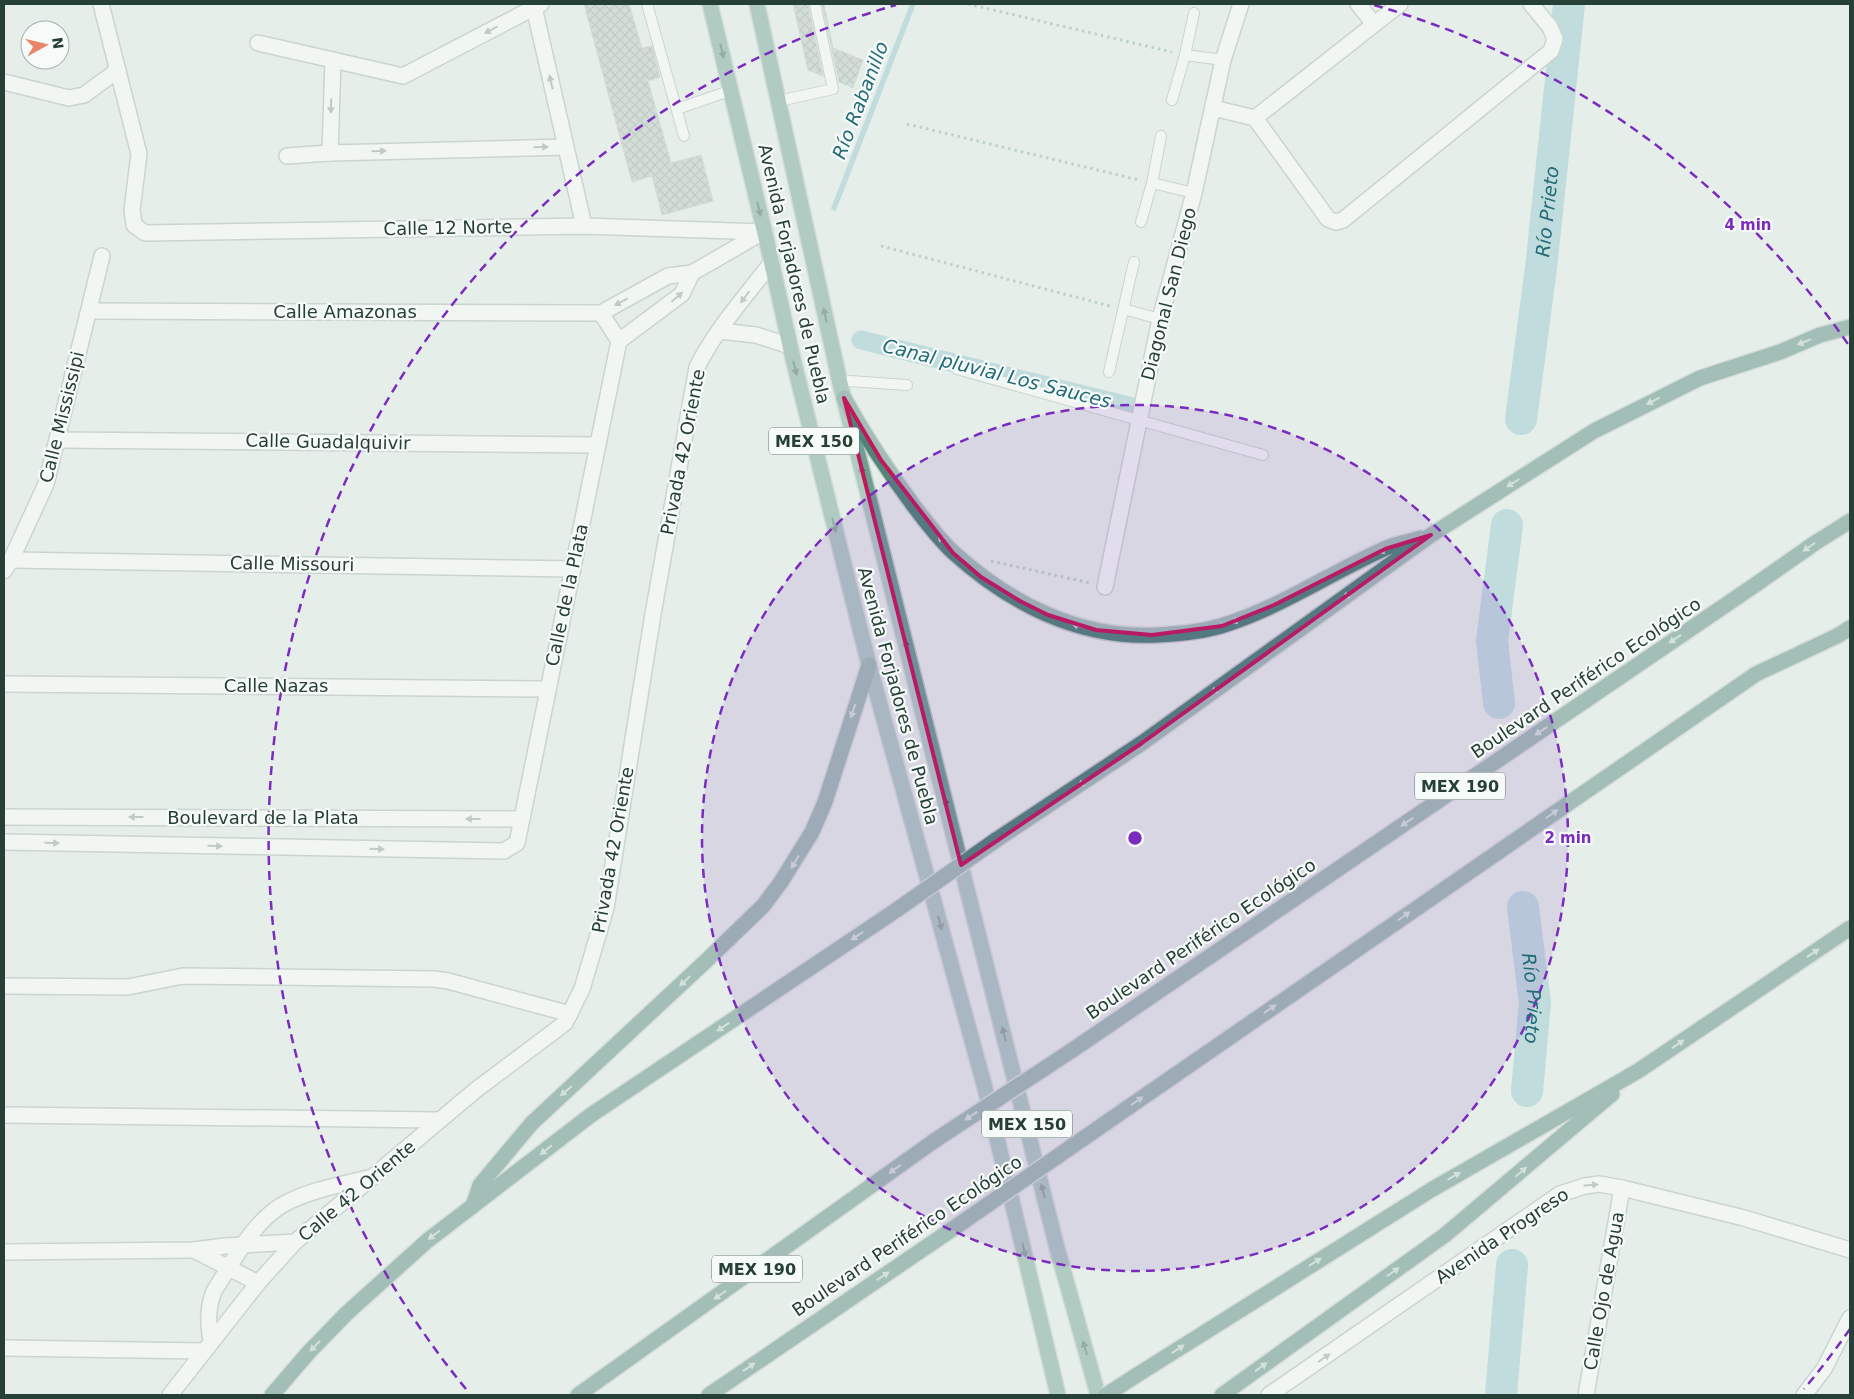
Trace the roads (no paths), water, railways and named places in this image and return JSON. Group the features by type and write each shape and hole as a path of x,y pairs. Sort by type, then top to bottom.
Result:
{"highway":[{"path":"272,1395 309,1352 386,1276 427,1241 591,1115 996,840 1142,744 1431,535 1594,431 1683,386 1700,378 1780,352 1820,335 1850,327"},
{"path":"844,398 881,460 925,520 954,552 981,577 1020,601 1048,615 1096,630 1125,635 1152,635 1200,631 1222,626 1274,605 1385,549 1431,535"},
{"name":"Boulevard Periférico Ecológico","path":"578,1395 934,1141 1070,1051 1850,521"},
{"name":"Boulevard Periférico Ecológico","path":"709,1395 1756,674 1850,628"},
{"path":"473,1206 480,1185 532,1123 763,906 782,882 798,858 822,809 836,771 844,740 869,665"},
{"path":"1106,1395 1431,1190 1638,1071 1850,928"},
{"path":"1222,1395 1444,1234 1554,1144 1638,1071"}],"main road":[{"name":"Avenida Forjadores de Puebla","path":"710,4 732,90 790,346 869,665 985,1088 1058,1395"},
{"name":"Avenida Forjadores de Puebla","path":"756,6 840,383 1057,1248 1098,1395"}],"street":[{"path":"4,82 69,98 84,95 118,70 101,4"},
{"name":"Diagonal San Diego","path":"1106,587 1160,319 1194,193 1223,60 1241,4"},
{"path":"1358,4 1374,24"},
{"path":"1255,118 1400,4"},
{"path":"1213,108 1255,118 1328,219 1336,222 1343,220 1551,51 1555,39 1550,27 1531,4"},
{"path":"258,43 403,76 537,6 584,226"},
{"path":"330,153 333,60"},
{"name":"Calle 12 Norte","path":"118,70 139,154 132,210 134,225 145,233 584,226 764,232"},
{"path":"287,156 330,153 566,147"},
{"path":"692,272 682,294 619,341 601,313 668,276 692,272 764,232"},
{"name":"Calle Mississipi","path":"8,566 46,484 102,256"},
{"name":"Privada 42 Oriente","path":"570,1014 582,989 606,908 653,614 697,368 704,352 772,262"},
{"name":"Calle Amazonas","path":"89,311 601,313"},
{"path":"719,331 756,335 790,346"},
{"name":"Calle de la Plata","path":"512,848 517,843 619,341"},
{"name":"Calle Guadalquivir","path":"57,440 598,445"},
{"name":"Calle Missouri","path":"8,566 573,569"},
{"name":"Calle Nazas","path":"4,684 548,689"},
{"name":"Boulevard de la Plata","path":"4,817 522,819"},
{"name":"Boulevard de la Plata","path":"4,842 504,851 512,848"},
{"path":"4,986 128,987 183,976 434,979 448,981 570,1014"},
{"name":"Calle 42 Oriente","path":"170,1395 258,1283 295,1242 477,1089 565,1023 570,1014"},
{"path":"4,1115 439,1120"},
{"path":"4,1348 208,1346 207,1316 214,1291 254,1230 265,1218 282,1205 306,1194 372,1177"},
{"name":"Avenida Progreso","path":"1269,1395 1560,1194 1572,1189 1592,1185 1622,1188 1744,1218 1850,1250"},
{"name":"Calle Ojo de Agua","path":"1586,1395 1622,1188"},
{"path":"4,1252 194,1250 295,1242"},
{"path":"194,1250 258,1283"},
{"path":"1804,1395 1824,1369 1850,1318"}],"lane":[{"path":"647,4 684,136"},
{"path":"778,101 833,89 815,4"},
{"path":"1172,100 1194,14"},
{"path":"1185,55 1223,60"},
{"path":"677,109 732,90"},
{"path":"1141,222 1152,183 1161,136"},
{"path":"1152,183 1194,193"},
{"path":"1109,372 1134,262"},
{"path":"1123,309 1160,319"},
{"path":"957,369 1263,455"},
{"path":"840,383 850,381 907,385"}],"waterway":[{"name":"Río Rabanillo","path":"834,208 913,4"},
{"name":"Río Prieto","path":"1521,419 1541,268 1569,4"},
{"name":"Canal pluvial Los Sauces","path":"861,340 1133,407"},
{"name":"Río Prieto","path":"1499,703 1492,641 1507,525"},
{"name":"Río Prieto","path":"1523,907 1535,1003 1527,1091"},
{"name":"Río Prieto","path":"1501,1395 1512,1265"}]}
